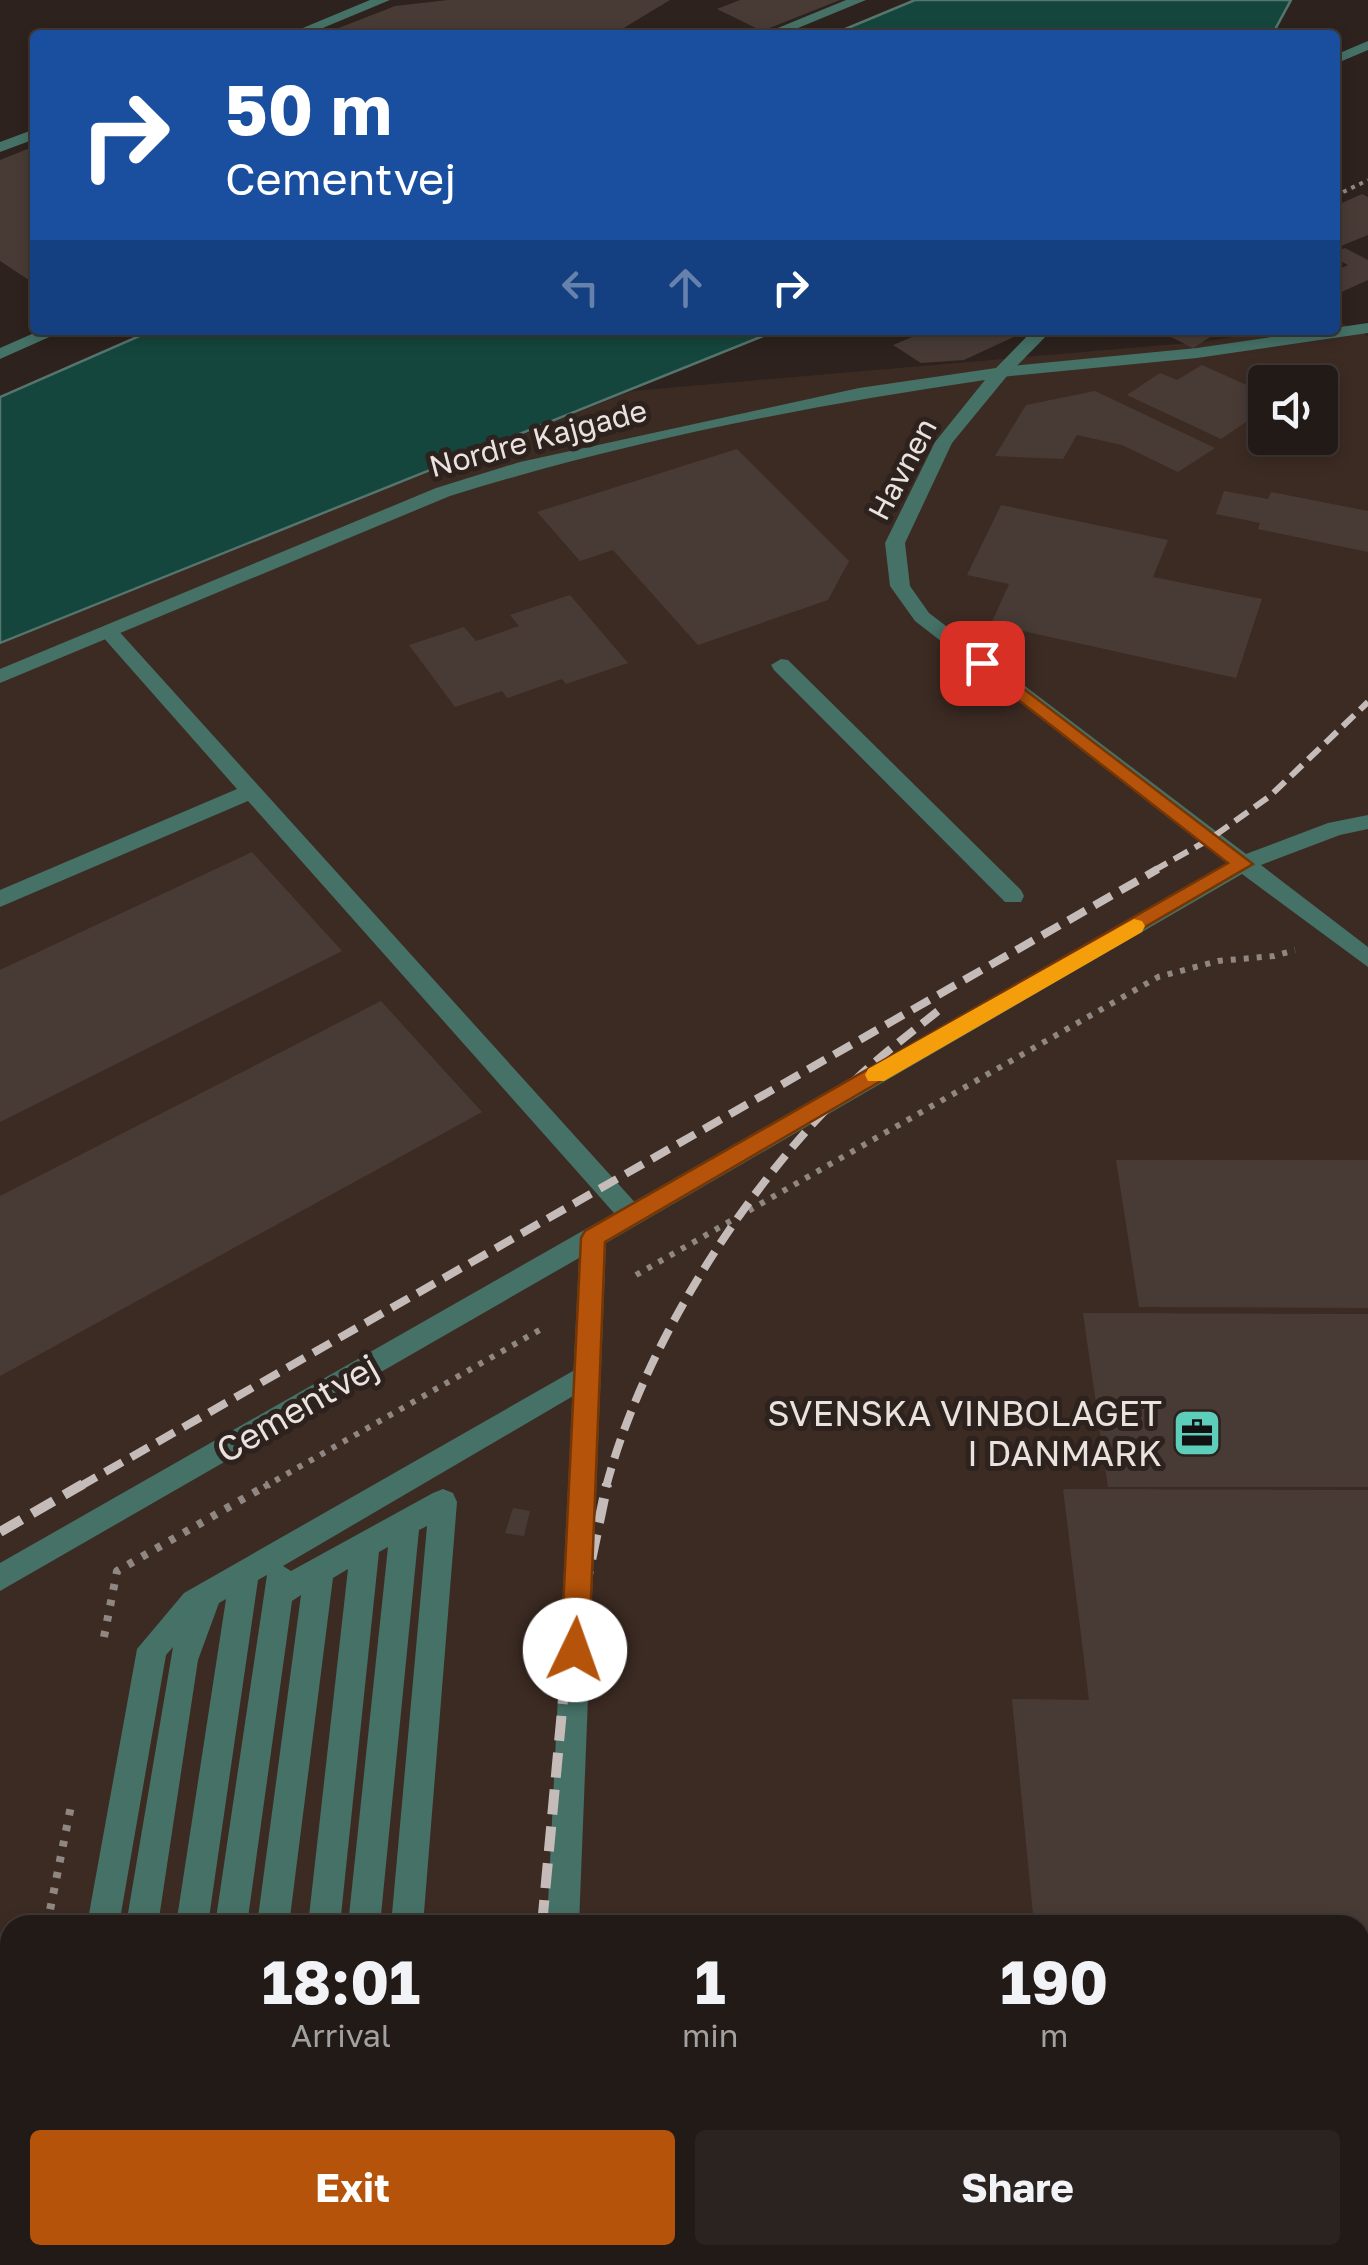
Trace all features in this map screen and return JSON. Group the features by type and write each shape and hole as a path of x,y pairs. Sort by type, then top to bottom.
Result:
{"street":[{"path":"306,30 383,0"},
{"path":"781,30 859,0"},
{"path":"1340,58 1368,44"},
{"path":"0,147 30,136"},
{"name":"Nordre Kajgade","path":"1340,332 1368,328"},
{"path":"0,354 44,335"},
{"name":"Havnen","path":"1038,335 944,442 895,543 900,586 922,616 1368,960"},
{"name":"Nordre Kajgade","path":"0,677 443,492 520,468 859,394 1002,372 1197,353 1320,335"},
{"path":"109,632 632,1215"},
{"path":"781,665 1013,896"},
{"path":"0,899 252,791"},
{"name":"Cementvej","path":"0,1578 1242,864 1336,828 1368,822"},
{"path":"563,1915 593,1238"},
{"path":"105,1915 152,1650 194,1602 587,1374"},
{"path":"278,1594 443,1502 408,1915"},
{"path":"365,1915 405,1524"},
{"path":"325,1915 365,1546"},
{"path":"232,1915 284,1548"},
{"path":"193,1915 245,1571"},
{"path":"275,1915 320,1571"},
{"path":"144,1915 184,1660 208,1594"}],"path":[{"path":"1340,194 1368,180"},
{"path":"983,1078 1158,978 1204,963 1240,958 1278,959 1334,932"}],"shaded area":[{"path":"1340,322 1368,336 1368,1915 0,1915 0,643 632,391 1244,335 1340,335"}],"water":[{"path":"915,0 1291,0 1275,30 843,30"},
{"path":"142,335 766,335 0,643 0,397"}],"building":[{"path":"448,0 670,0 620,30 334,30 395,6"},
{"path":"740,0 840,0 765,30 717,9"},
{"path":"30,148 30,281 0,261 0,160"},
{"path":"1362,194 1368,197 1368,235 1341,246 1340,246 1340,204"},
{"path":"1345,248 1368,260 1368,280 1340,293 1340,269 1348,265 1340,261 1340,250"},
{"path":"917,335 1018,335 964,360 921,363 893,345"},
{"path":"1167,335 1212,336 1193,348"},
{"path":"1202,365 1248,386 1248,421 1221,439 1127,395 1160,373 1177,380"},
{"path":"1095,391 1215,448 1178,472 1122,445 1077,435 1063,459 995,456 1026,405"},
{"path":"737,449 849,561 828,600 698,645 613,550 580,561 537,512"},
{"path":"1224,491 1268,499 1271,492 1368,511 1368,552 1258,529 1260,523 1216,514"},
{"path":"1001,505 1168,540 1153,577 1262,599 1236,678 991,624 1009,584 967,575"},
{"path":"570,595 628,663 566,684 562,679 507,698 502,691 455,707 409,645 464,627 476,641 519,626 510,615"},
{"path":"252,852 342,951 0,1122 0,970"},
{"path":"381,1001 482,1112 0,1376 0,1196"},
{"path":"1116,1160 1368,1160 1368,1308 1139,1307"},
{"path":"1083,1313 1368,1314 1368,1487 1108,1487"},
{"path":"1063,1489 1368,1490 1368,1915 1033,1915 1012,1699 1089,1700"},
{"path":"513,1508 530,1511 524,1536 505,1533"}],"railway":[{"path":"1153,871 1210,839 1270,796 1368,702"},
{"path":"79,1487 1158,869"},
{"path":"606,1487 645,1378 672,1324 736,1220 772,1172 849,1086 943,1007"},
{"path":"0,1532 83,1484"},
{"path":"543,1915 564,1689 607,1484"}],"slow traffic":[{"path":"876,1075 1134,926"}],"place":[{"name":"SVENSKA VINBOLAGET I DANMARK","path":"1197,1433"}],"route":[{"path":"575,1650 593,1238 1242,864 982,663"}]}
